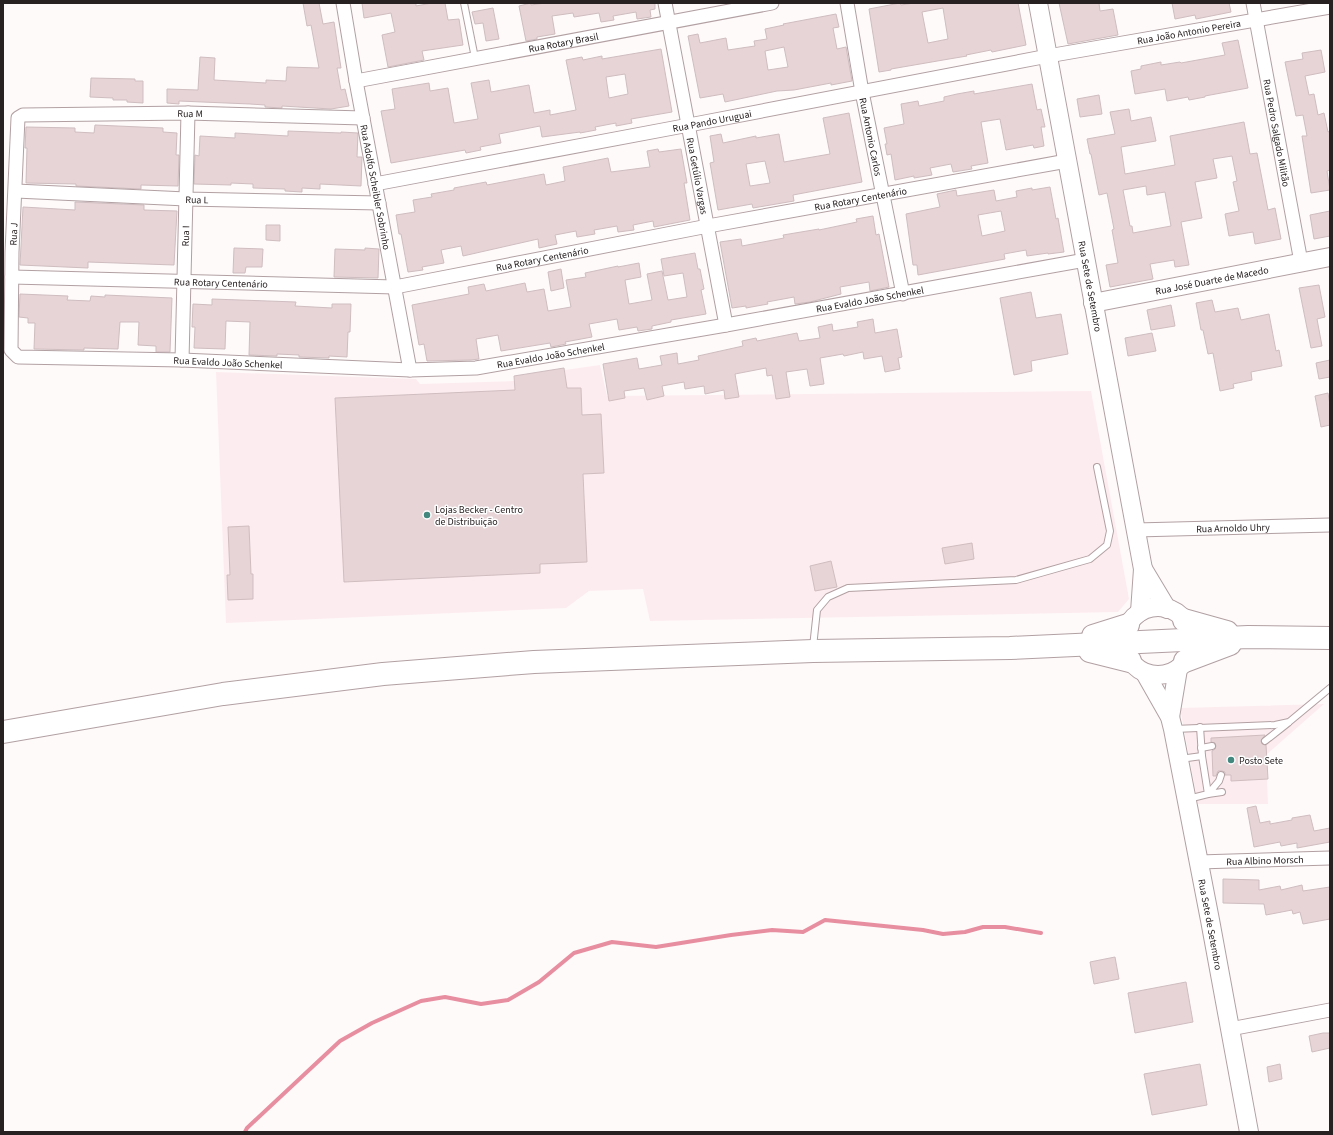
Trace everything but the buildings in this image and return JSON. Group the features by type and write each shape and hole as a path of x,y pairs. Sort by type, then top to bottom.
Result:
{"highway":[{"path":"3,732 222,694 383,674 534,662 813,651 1010,648 1133,643 1181,623 1248,637 1330,638"},
{"path":"1182,665 1248,637"}],"street":[{"name":"Rua Adolfo Scheibler Sobrinho","path":"344,3 356,81 410,370"},
{"name":"Rua Getúlio Vargas","path":"665,3 726,325"},
{"name":"Rua Rotary Brasil","path":"356,81 772,3"},
{"name":"Rua Antonio Carlos","path":"846,3 862,92 903,294"},
{"name":"Rua Sete de Setembro","path":"1038,3 1143,569 1133,643 1172,723 1250,1132"},
{"name":"Rua Pedro Salgado Militão","path":"1253,3 1301,262"},
{"name":"Rua João Antonio Pereira","path":"1048,56 1330,7"},
{"name":"Rua Pando Uruguai","path":"376,184 1048,56"},
{"name":"Rua M","path":"18,118 23,115 30,114 188,113 363,118"},
{"name":"Rua I","path":"182,360 188,113"},
{"name":"Rua J","path":"11,350 12,277 18,118"},
{"name":"Rua Rotary Centenário","path":"12,277 395,287 708,226 1067,161"},
{"name":"Rua L","path":"16,191 186,199 379,203"},
{"name":"Rua José Duarte de Macedo","path":"1094,303 1330,257"},
{"name":"Rua Evaldo João Schenkel","path":"11,350 18,357 182,360 410,370 476,368 903,294 1085,260"},
{"name":"Rua Arnoldo Uhry","path":"1136,530 1330,525"},
{"name":"Rua Sete de Setembro","path":"1143,569 1181,623 1190,651 1182,665 1172,723"},
{"path":"1181,623 1157,607 1148,609 1133,643 1153,675 1170,673 1182,665"},
{"name":"Rua Albino Morsch","path":"1199,862 1330,858"},
{"path":"1230,1029 1330,1010"}],"lane":[{"path":"464,3 475,58"},
{"path":"813,651 817,610 828,597 848,588 1016,580 1090,558 1107,546 1110,531 1097,467"},
{"path":"1265,741 1330,688"},
{"path":"1172,723 1200,727 1275,725 1289,722"},
{"path":"1200,727 1201,748 1208,794"},
{"path":"1201,748 1212,746"},
{"path":"1179,759 1202,756"},
{"path":"1208,794 1219,781 1221,775"},
{"path":"1187,799 1222,792"}],"shaded area":[{"path":"600,365 607,396 1091,391 1129,599 1118,612 650,621 643,589 589,591 566,608 226,623 216,372 416,379 420,384 514,381 565,383 565,370"},
{"path":"1324,704 1266,755 1268,804 1198,804 1180,708"}],"waterway":[{"path":"245,1132 247,1128 340,1041 372,1023 421,1001 445,997 481,1004 508,1000 539,982 574,953 612,942 656,947 772,930 803,932 825,920 923,930 943,934 965,932 983,927 1005,927 1041,933"}],"place":[{"name":"Lojas Becker - Centro de Distribuição","path":"427,515"},
{"name":"Posto Sete","path":"1231,760"}]}
